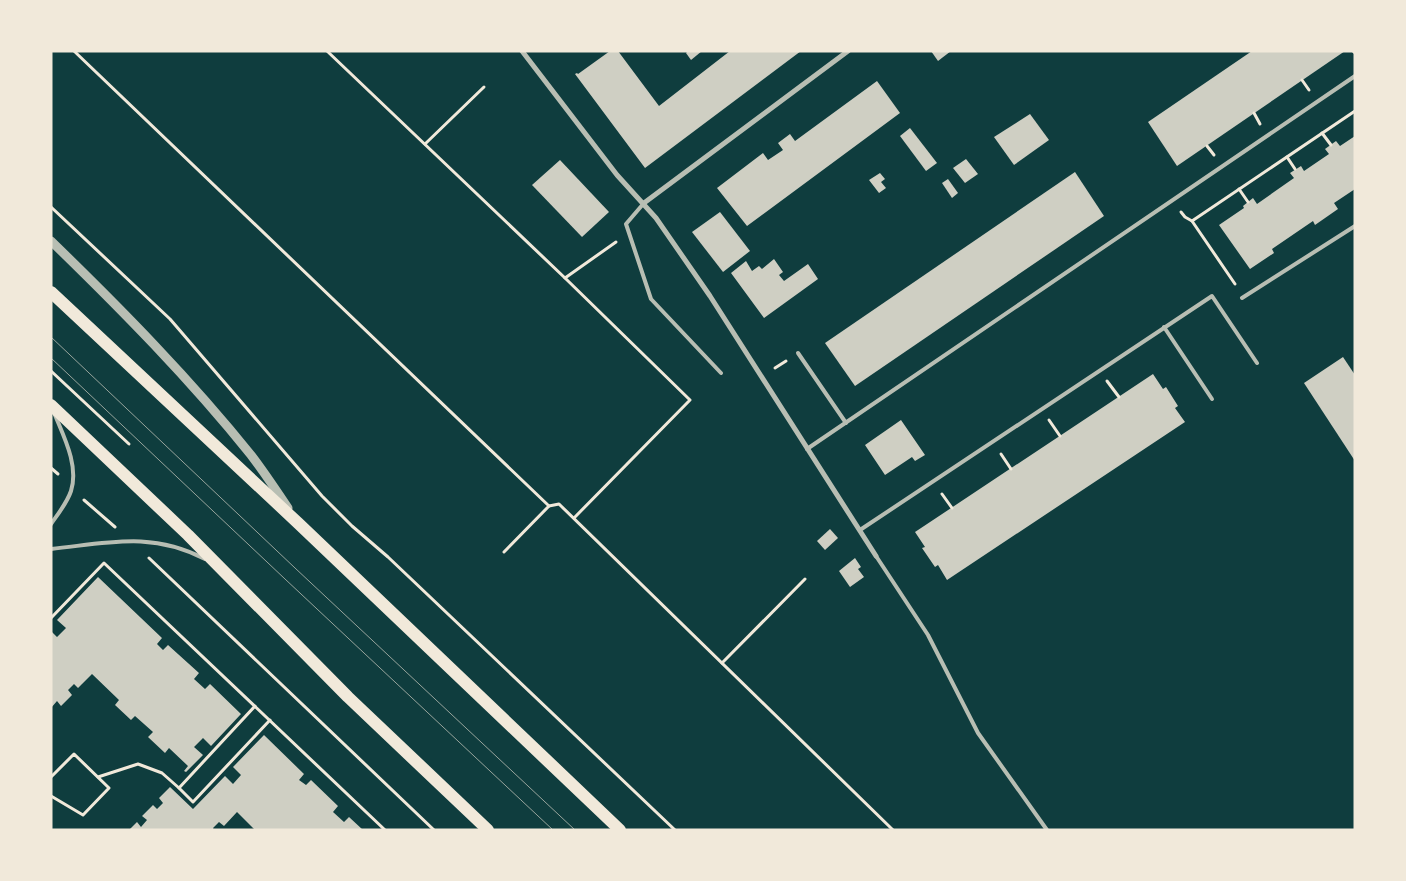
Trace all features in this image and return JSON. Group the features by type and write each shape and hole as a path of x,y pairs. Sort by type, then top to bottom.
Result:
{"main road":[{"path":"51,292 298,523 620,830"},
{"path":"51,406 181,528 348,697 488,830"}],"street":[{"path":"522,51 617,175 656,218 710,296 876,556"},
{"path":"644,203 848,51"},
{"path":"51,241 119,308 191,386 252,456 298,523"}],"lane":[{"path":"807,449 1355,76"},
{"path":"644,203 626,224 651,299 721,373"},
{"path":"1243,298 1355,226"},
{"path":"860,530 1212,296 1257,363"},
{"path":"1164,328 1212,399"},
{"path":"798,353 846,423"},
{"path":"51,406 70,456 72,472 72,489 51,524"},
{"path":"51,549 130,540 150,541 169,544 193,553 220,567"},
{"path":"876,556 928,635 978,733 1047,830"}],"path":[{"path":"74,51 549,506"},
{"path":"327,51 690,400 574,518"},
{"path":"1302,80 1312,95"},
{"path":"424,144 484,87"},
{"path":"1243,298 1192,221 1355,110"},
{"path":"1322,133 1331,145"},
{"path":"1287,157 1295,169"},
{"path":"1239,189 1248,202"},
{"path":"51,207 170,319 322,496 352,526 388,556 675,830"},
{"path":"565,278 616,243"},
{"path":"51,371 129,444"},
{"path":"51,468 60,477"},
{"path":"81,497 120,532"},
{"path":"504,552 549,506 559,504 893,830"},
{"path":"147,556 434,830"},
{"path":"51,618 104,563 385,830"},
{"path":"722,663 805,579"},
{"path":"179,788 255,706"},
{"path":"98,777 138,764 162,773 193,802 270,720"},
{"path":"51,777 74,754 110,788 83,815 51,796"}],"building":[{"path":"610,51 618,51 659,106 730,51 801,51 645,168 575,74 578,74"},
{"path":"688,51 702,51 691,60 686,53"},
{"path":"931,51 951,51 938,61"},
{"path":"1252,51 1345,51 1177,166 1148,122"},
{"path":"877,81 900,113 747,226 717,188 763,153 768,160 783,150 778,143 790,134 795,141"},
{"path":"1030,114 1049,140 1014,165 994,137"},
{"path":"910,128 937,163 926,171 900,136"},
{"path":"1355,136 1355,189 1334,203 1338,209 1315,225 1313,221 1272,249 1274,253 1250,269 1219,225 1244,208 1243,206 1253,198 1257,204 1294,178 1290,173 1301,166 1304,171 1329,154 1325,149 1336,141 1340,146"},
{"path":"966,159 978,174 965,183 953,168"},
{"path":"560,160 609,212 582,237 532,185"},
{"path":"1075,172 1104,216 855,386 825,343"},
{"path":"880,173 885,179 881,182 886,188 879,193 869,180"},
{"path":"948,179 958,193 952,198 942,183"},
{"path":"720,212 750,251 723,272 692,232"},
{"path":"774,259 783,272 779,275 784,281 808,264 818,279 764,318 731,273 746,261 752,271 759,266 762,269"},
{"path":"1343,357 1355,375 1355,461 1304,383"},
{"path":"1153,374 1163,389 1166,387 1178,406 1175,408 1185,422 947,580 938,565 935,567 922,548 925,547 915,532"},
{"path":"901,420 925,455 915,461 912,457 885,475 865,445"},
{"path":"830,529 838,538 825,550 817,541"},
{"path":"855,558 861,567 858,569 864,577 850,587 839,571"},
{"path":"98,577 162,638 157,644 163,650 168,645 199,673 194,679 205,689 210,684 241,714 211,746 203,738 194,747 203,755 186,772 184,771 188,766 169,748 165,753 148,737 153,732 135,716 131,720 115,705 119,700 92,674 78,688 74,684 68,690 72,695 61,706 57,701 51,708 51,631 57,637 66,628 57,620"},
{"path":"264,735 304,774 299,780 306,785 311,780 338,806 333,812 344,822 349,817 363,830 255,830 237,812 224,826 219,822 213,828 214,830 129,830 137,822 141,827 147,820 142,816 153,805 157,809 163,803 159,798 170,787 193,809 225,776 233,784 241,775 233,767"}],"tram line":[{"path":"51,337 575,830"},
{"path":"51,358 553,830"}]}
